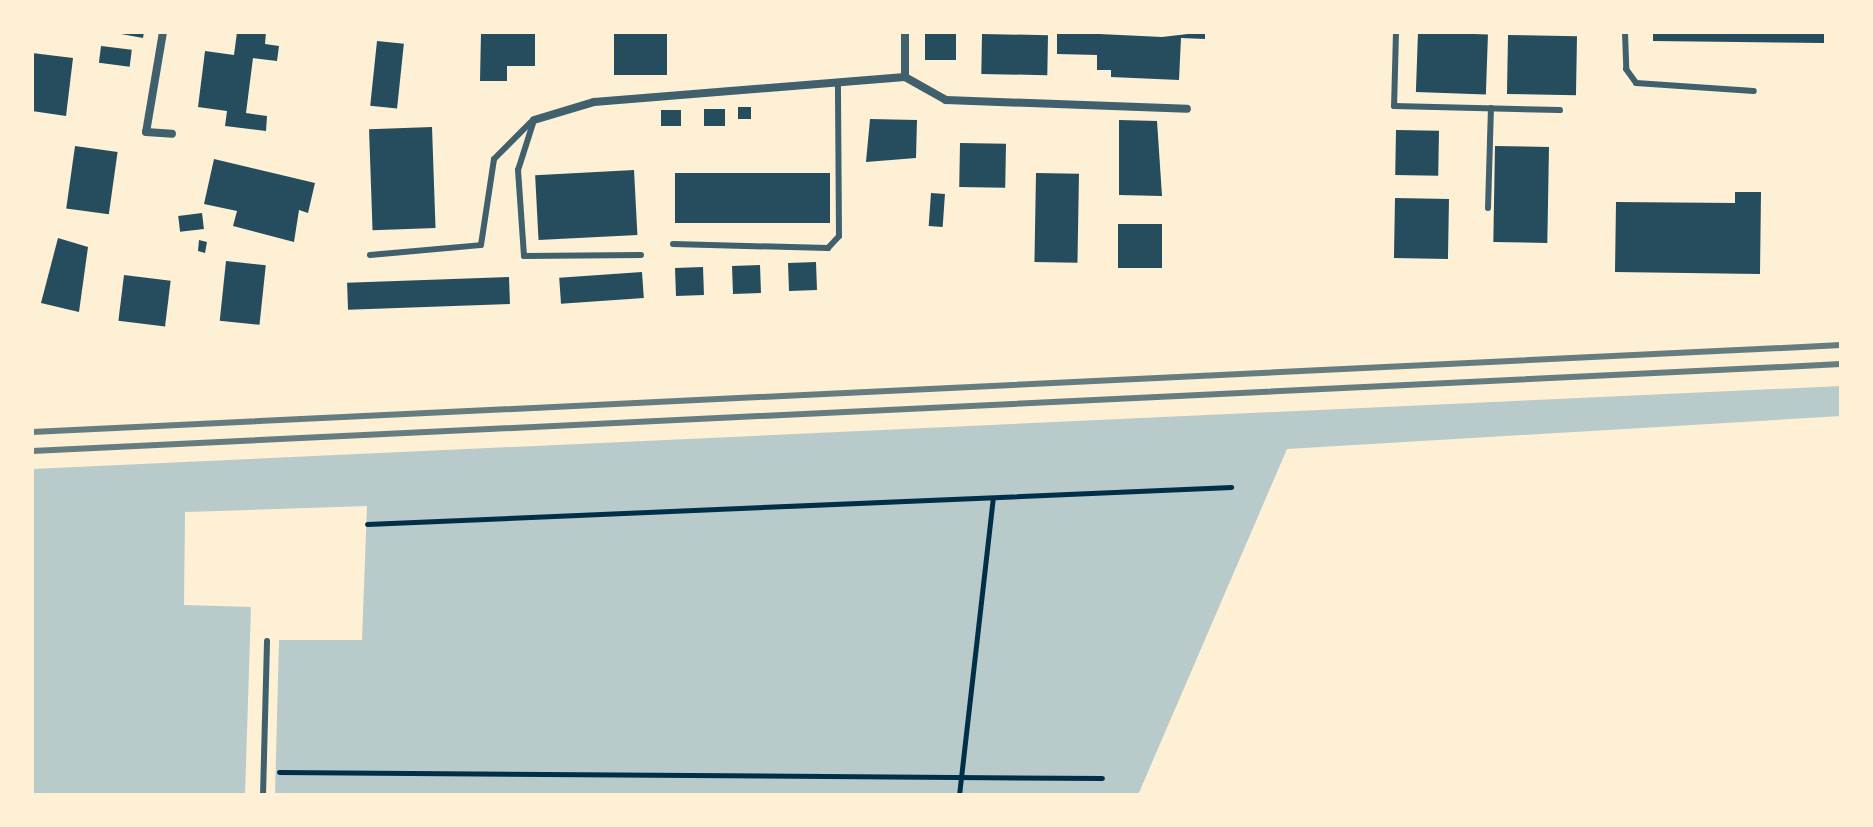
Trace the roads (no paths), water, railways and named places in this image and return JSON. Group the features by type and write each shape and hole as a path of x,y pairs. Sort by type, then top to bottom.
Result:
{"street":[{"path":"163,32 146,132 172,134"},
{"path":"905,32 905,77"},
{"path":"534,120 594,102 905,77 946,100 1187,109"}],"lane":[{"path":"1396,32 1394,106 1560,110"},
{"path":"1625,32 1626,69 1636,83 1754,91"},
{"path":"673,244 828,248 839,236 838,82"},
{"path":"1488,208 1491,108"},
{"path":"370,255 481,245 494,159 534,120"},
{"path":"534,120 518,170 524,256 641,255"},
{"path":"263,795 267,641"}],"railway":[{"path":"32,432 1841,345"},
{"path":"32,451 1841,364"}]}
